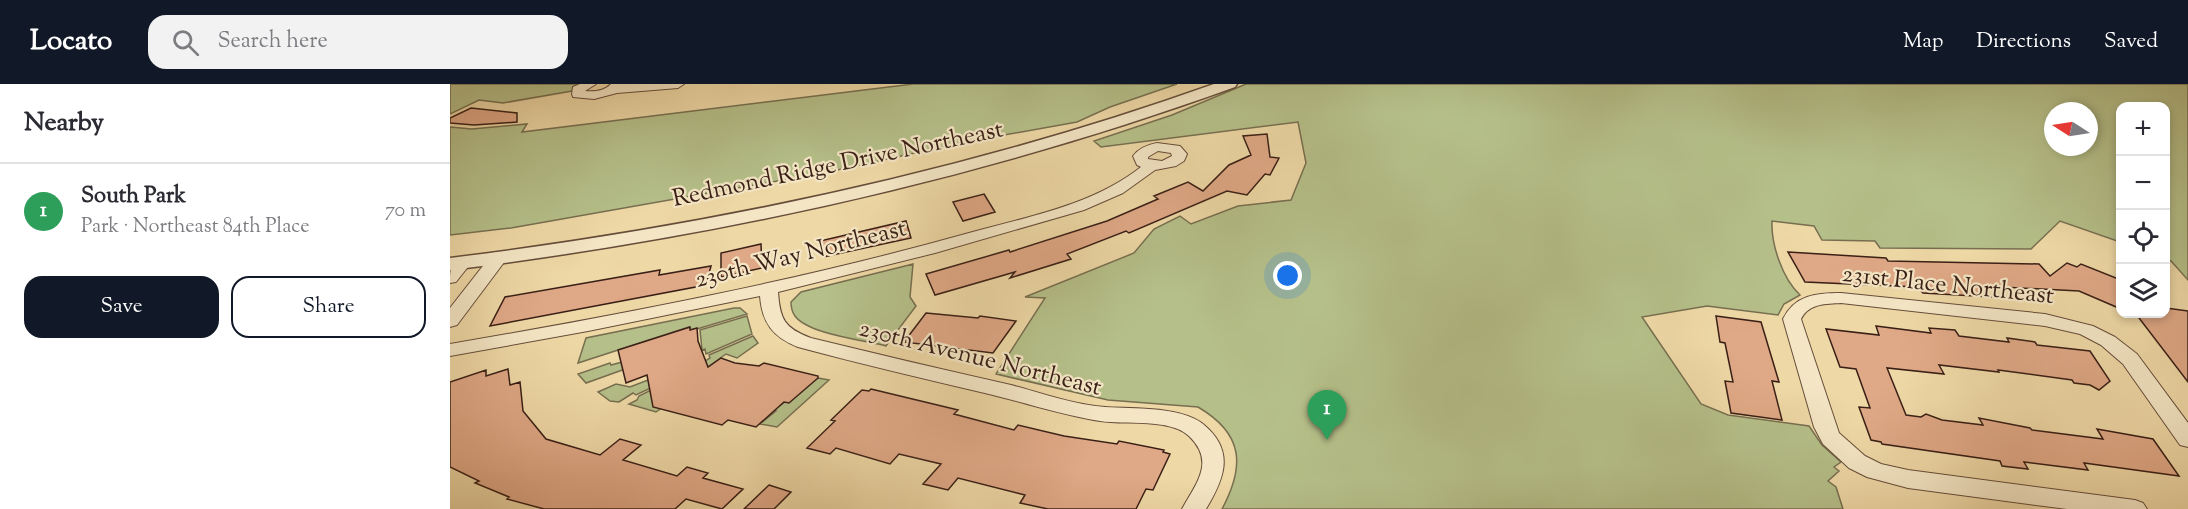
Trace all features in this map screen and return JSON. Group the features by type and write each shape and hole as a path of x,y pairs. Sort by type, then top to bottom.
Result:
{"street":[{"path":"590,84 578,90 578,94 591,96 616,87 678,84"},
{"name":"Redmond Ridge Drive Northeast","path":"454,268 499,257 730,219 888,187 1047,145 1140,116 1229,84"},
{"name":"230th Way Northeast","path":"450,350 584,328 769,289 914,253 1069,208 1115,191 1151,166"},
{"path":"450,321 499,257"},
{"name":"230th Avenue Northeast","path":"769,289 769,309 773,320 785,334 805,343 1101,414 1170,419 1195,429 1208,444 1214,465 1213,474 1194,509"},
{"name":"231st Place Northeast","path":"2135,509 1908,479 1875,471 1857,462 1831,438 1825,427 1792,319 1795,311 1806,303 1823,298 1862,300 2037,319 2086,330 2108,341 2130,359 2188,440"}],"green space":[{"path":"450,84 590,84 578,90 503,103 479,100 450,114"},
{"path":"913,84 1177,84 1110,107 1077,122 965,142 828,172 511,228 450,235 450,127 472,129 527,124 522,132"},
{"path":"1246,84 2188,84 2188,280 2170,261 2170,102 2116,102 2116,241 2060,221 2031,249 1880,248 1875,241 1822,240 1814,226 1772,221 1773,240 1779,260 1788,280 1800,295 1784,304 1778,315 1707,306 1642,317 1701,404 1728,415 1809,426 1822,445 1841,462 1834,467 1839,471 1828,481 1836,487 1843,509 1222,509 1234,479 1237,465 1236,452 1224,428 1198,407 1108,400 996,374 1045,298 1025,297 1134,253 1154,229 1180,216 1191,224 1238,206 1291,200 1306,163 1298,122 1101,147 1094,141 1172,115"},
{"path":"913,264 910,297 916,306 886,346 823,332 802,322 793,313 791,302 801,292"},
{"path":"740,308 747,314 697,329 690,330 689,327 578,363 586,338"},
{"path":"747,316 752,334 706,354 705,349 702,350 700,330"},
{"path":"753,336 758,343 737,358 726,354 683,385 690,388 656,412 629,404 637,400 639,396 693,369 710,358 709,355"},
{"path":"637,358 639,364 586,383 578,374 610,363 611,365"},
{"path":"680,374 636,395 633,393 619,402 610,401 598,392 616,384 630,387 648,380"},
{"path":"818,378 829,380 777,427 760,424 776,411 774,410"}],"building":[{"path":"471,108 517,113 517,122 474,125 450,123 450,118"},
{"path":"1267,134 1270,157 1279,158 1270,175 1265,174 1247,195 1227,191 1129,233 1126,231 1067,254 1071,259 1010,278 1015,272 935,295 926,274 1009,250 1010,252 1107,221 1158,199 1154,196 1188,182 1203,191 1229,165 1251,155 1243,136"},
{"path":"984,194 995,212 963,221 953,202"},
{"path":"906,221 911,238 823,257 820,241"},
{"path":"761,244 762,268 721,277 721,253"},
{"path":"1788,252 1886,258 1888,261 2039,264 2050,276 2067,263 2077,267 2081,264 2116,278 2116,307 2079,291 2003,287 2005,289 1984,289 1991,297 1923,293 1918,287 1805,282"},
{"path":"711,266 706,285 490,326 505,297 660,270 659,275"},
{"path":"2170,309 2188,311 2188,382 2139,318 2170,318"},
{"path":"926,313 1016,321 993,353 904,342"},
{"path":"1716,316 1761,322 1779,382 1772,381 1782,420 1731,413 1725,381 1733,382 1725,343 1720,342"},
{"path":"1876,326 1931,333 1929,328 1955,330 1959,336 2009,342 2007,338 2035,342 2037,345 2090,351 2110,381 2099,390 2090,385 2074,383 2072,380 1998,370 1999,372 1939,365 1944,374 1887,368 1906,415 1921,417 1926,414 1942,420 1983,425 1979,418 2032,430 2103,439 2097,429 2153,439 2179,476 2084,463 2088,470 2024,462 2028,469 2002,466 2000,461 1882,444 1871,440 1859,407 1870,408 1856,369 1840,367 1826,329 1879,335"},
{"path":"690,327 690,330 697,328 698,341 708,367 721,358 735,363 759,366 764,363 818,376 818,378 789,403 784,402 756,427 728,420 722,425 653,407 647,375 626,383 618,350"},
{"path":"508,369 510,385 520,382 523,411 546,439 600,455 620,439 641,445 623,460 677,476 687,467 708,473 703,478 743,489 722,509 686,499 675,509 544,509 507,499 509,497 475,483 479,481 450,467 450,382 486,370 486,376"},
{"path":"871,389 958,410 954,414 1014,430 1018,425 1064,436 1117,444 1119,441 1164,450 1163,452 1170,454 1153,490 1146,489 1136,509 1048,509 1020,503 1025,495 958,478 948,490 923,484 941,464 899,454 890,464 836,448 830,454 807,448 835,421 831,420 862,390"},
{"path":"769,485 791,492 774,509 744,509"}],"place":[{"name":"South Park","path":"1327,440"}]}
